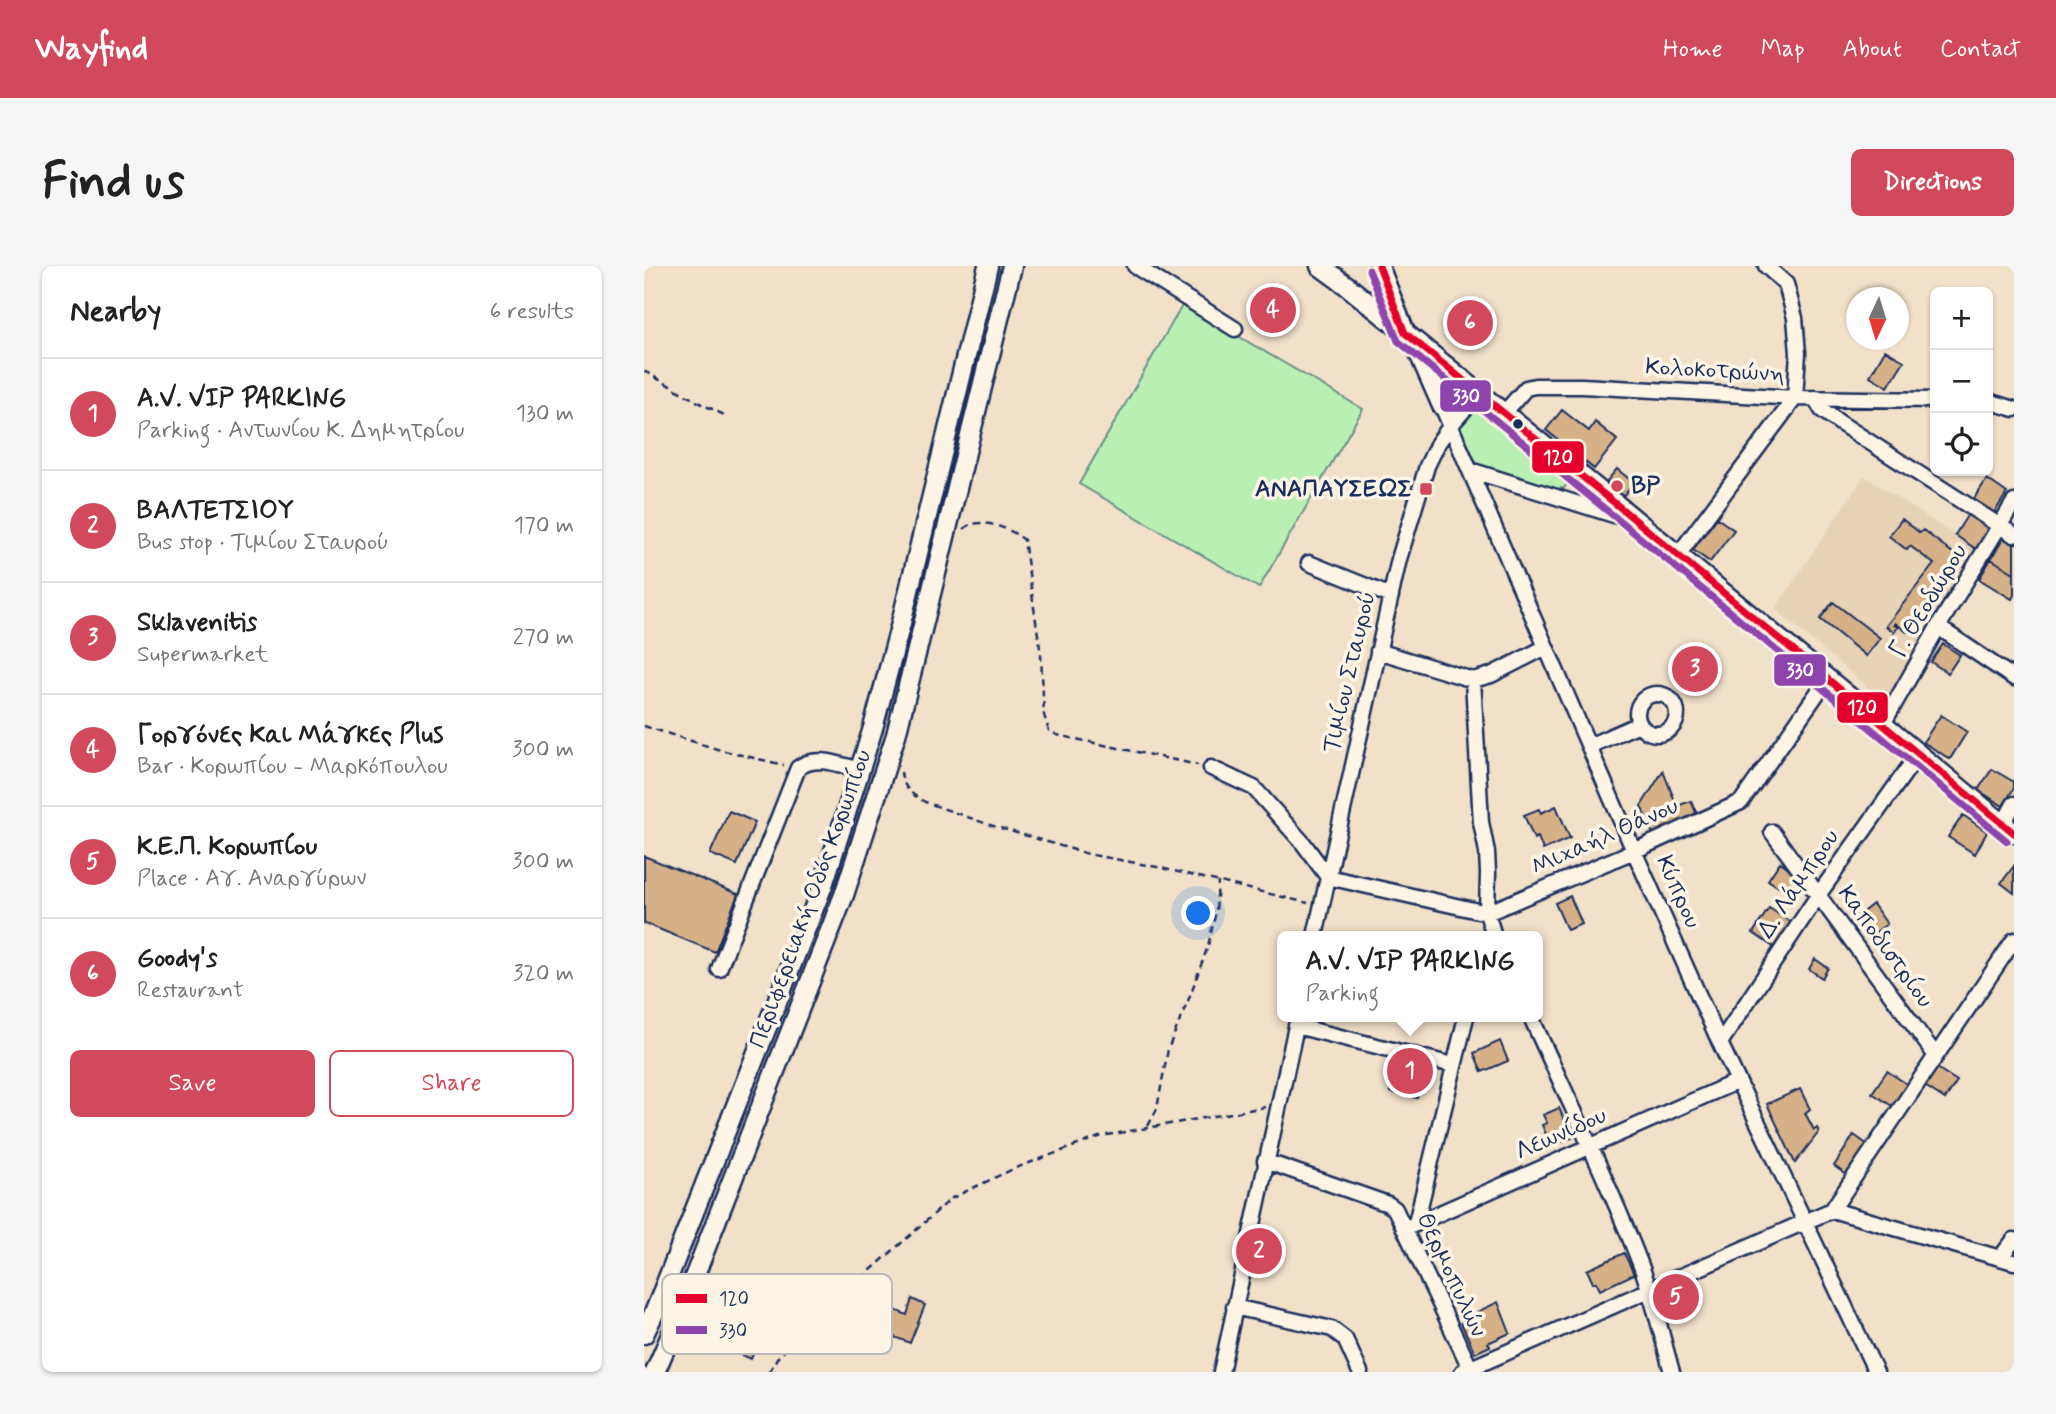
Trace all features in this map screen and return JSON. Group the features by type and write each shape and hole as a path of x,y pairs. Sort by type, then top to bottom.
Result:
{"main road":[{"name":"Περιφερειακή Οδός Κορωπίου","path":"669,1274 822,885 873,728 988,266"},
{"name":"Περιφερειακή Οδός Κορωπίου","path":"695,1274 844,895 896,735 1012,266"},
{"path":"1320,266 1638,522 2009,829"},
{"path":"1379,266 1442,406"},
{"name":"Περιφερειακή Οδός Κορωπίου","path":"644,1334 662,1291"},
{"name":"Περιφερειακή Οδός Κορωπίου","path":"655,1372 663,1354"}],"street":[{"path":"1135,266 1236,329"},
{"path":"1678,555 1795,398 1798,353 1795,318 1786,285 1766,266"},
{"path":"1442,406 1463,380"},
{"name":"Κολοκοτρώνη","path":"1504,413 1526,388 1535,386 1582,386 1795,398 1930,400"},
{"name":"Τιμίου Σταυρού","path":"1316,931 1399,559 1427,466 1438,443 1479,393"},
{"path":"1815,398 1822,410 1840,423 2014,535"},
{"path":"1993,403 2014,409"},
{"name":"Κύπρου","path":"1442,406 1720,1043 1876,1372"},
{"path":"1471,470 1638,522"},
{"name":"Γ. Θεοδώρου","path":"1883,724 2014,502"},
{"path":"1309,563 1391,596"},
{"path":"1938,627 2014,678"},
{"path":"1378,651 1473,680 1492,674 1546,647"},
{"name":"Μιχαήλ Θάνου","path":"1487,913 1741,802 1828,678"},
{"path":"1473,680 1481,822 1487,852 1487,913 1491,931"},
{"path":"1589,746 1639,724"},
{"name":"Δ. Λάμπρου","path":"1720,1043 1819,894 1919,752"},
{"path":"719,969 798,769 805,762 820,761 860,769"},
{"path":"1212,768 1254,788 1303,843 1328,877 1487,913"},
{"path":"2009,829 2014,804"},
{"name":"Καποδιστρίου","path":"1772,832 1936,1056"},
{"path":"1468,1371 1832,1210 2014,940"},
{"path":"1220,1372 1297,1022"},
{"path":"1301,1022 1453,1065"},
{"path":"1410,1226 1465,1022"},
{"path":"1533,1022 1638,1258 1672,1372"},
{"name":"Λεωνίδου","path":"1410,1226 1738,1081"},
{"name":"Θερμοπυλών","path":"1265,1161 1388,1204 1395,1209 1410,1226 1468,1371"},
{"path":"1832,1210 2007,1260 2014,1240"},
{"path":"1234,1307 1332,1329 1345,1339 1360,1372"}],"path":[{"path":"644,371 724,415"},
{"path":"960,536 969,524 977,521 1019,535 1024,540 1041,655 1044,715 1049,731 1057,735 1212,768"},
{"path":"644,726 720,750 798,769"},
{"path":"901,770 907,791 925,802 951,811 1088,855 1157,867 1321,906"},
{"path":"1147,1128 1157,1109 1168,1049 1208,946 1216,911 1218,882"},
{"path":"867,1274 952,1198 1013,1169 1102,1136 1278,1104"},
{"path":"769,1372 781,1354"}],"shaded area":[{"path":"1864,476 1976,549 1885,702 1775,609"}],"green space":[{"path":"1183,304 1363,409 1259,588 1079,484"},
{"path":"1471,410 1478,410 1568,483 1564,488 1551,490 1478,466 1459,426"}],"building":[{"path":"1885,350 1904,361 1888,387 1870,376"},
{"path":"1562,410 1589,431 1595,422 1617,440 1594,469 1546,430"},
{"path":"1617,469 1634,483 1623,496 1606,482"},
{"path":"1987,479 2007,493 1994,513 1973,500"},
{"path":"1968,514 1990,527 1976,549 1955,535"},
{"path":"1717,518 1734,530 1710,562 1693,550"},
{"path":"1902,519 1920,533 1923,530 1958,557 1944,575 1948,578 1907,632 1895,623 1898,627 1894,632 1886,626 1934,564 1910,546 1907,550 1889,536"},
{"path":"2005,536 2014,542 2014,573 1991,559"},
{"path":"1991,559 2014,573 2012,599 1979,579"},
{"path":"1833,602 1880,638 1866,656 1820,619"},
{"path":"1943,644 1960,655 1948,673 1931,662"},
{"path":"1941,715 1967,732 1950,759 1923,742"},
{"path":"1992,769 2014,782 2014,788 2003,806 1978,790"},
{"path":"1663,771 1677,806 1691,801 1699,819 1654,837 1641,806"},
{"path":"1556,806 1570,838 1543,850 1538,837 1534,839 1524,815 1539,809 1541,813"},
{"path":"729,811 755,822 737,865 710,854"},
{"path":"1963,815 1987,832 1975,854 1948,837"},
{"path":"644,856 738,894 715,952 644,923"},
{"path":"1780,862 1804,878 1792,896 1768,880"},
{"path":"2014,866 2014,893 2001,883"},
{"path":"1570,896 1582,924 1567,930 1555,903"},
{"path":"1873,904 1887,924 1869,937 1855,918"},
{"path":"1769,908 1795,925 1778,950 1753,933"},
{"path":"1815,959 1828,968 1822,978 1809,969"},
{"path":"1500,1041 1508,1061 1482,1072 1474,1053"},
{"path":"1396,1067 1423,1074 1417,1098 1390,1092"},
{"path":"1937,1068 1957,1081 1945,1099 1925,1086"},
{"path":"1887,1071 1913,1088 1898,1110 1872,1093"},
{"path":"1800,1089 1810,1109 1805,1113 1814,1130 1817,1128 1819,1132 1795,1163 1767,1104"},
{"path":"1559,1108 1572,1138 1551,1146 1542,1125 1547,1123 1543,1115"},
{"path":"1854,1135 1868,1145 1847,1175 1834,1166"},
{"path":"1624,1253 1634,1274 1600,1290 1587,1270"},
{"path":"1685,1282 1692,1301 1666,1312 1659,1294"},
{"path":"912,1299 925,1305 910,1343 892,1336 892,1309 907,1315"},
{"path":"1498,1302 1510,1333 1488,1343 1490,1346 1475,1353 1461,1323 1478,1316 1477,1312"},
{"path":"740,1354 753,1354 751,1359"}],"transit line":[{"name":"120","path":"1379,266 1405,333"},
{"name":"330","path":"1369,270 1398,341 2007,841"},
{"name":"120","path":"1405,333 2014,833"}],"place":[{"name":"Γοργόνες Και Μάγκες Plus","path":"1273,310"},
{"name":"Goody's","path":"1470,323"},
{"name":"BP","path":"1617,486"},
{"name":"ΑΝΑΠΑΥΣΕΩΣ","path":"1426,489"},
{"name":"Sklavenitis","path":"1695,669"},
{"name":"A.V. VIP PARKING","path":"1410,1071"},
{"name":"ΒΑΛΤΕΤΣΙΟΥ","path":"1259,1251"},
{"name":"Κ.Ε.Π. Κορωπίου","path":"1676,1297"}]}
